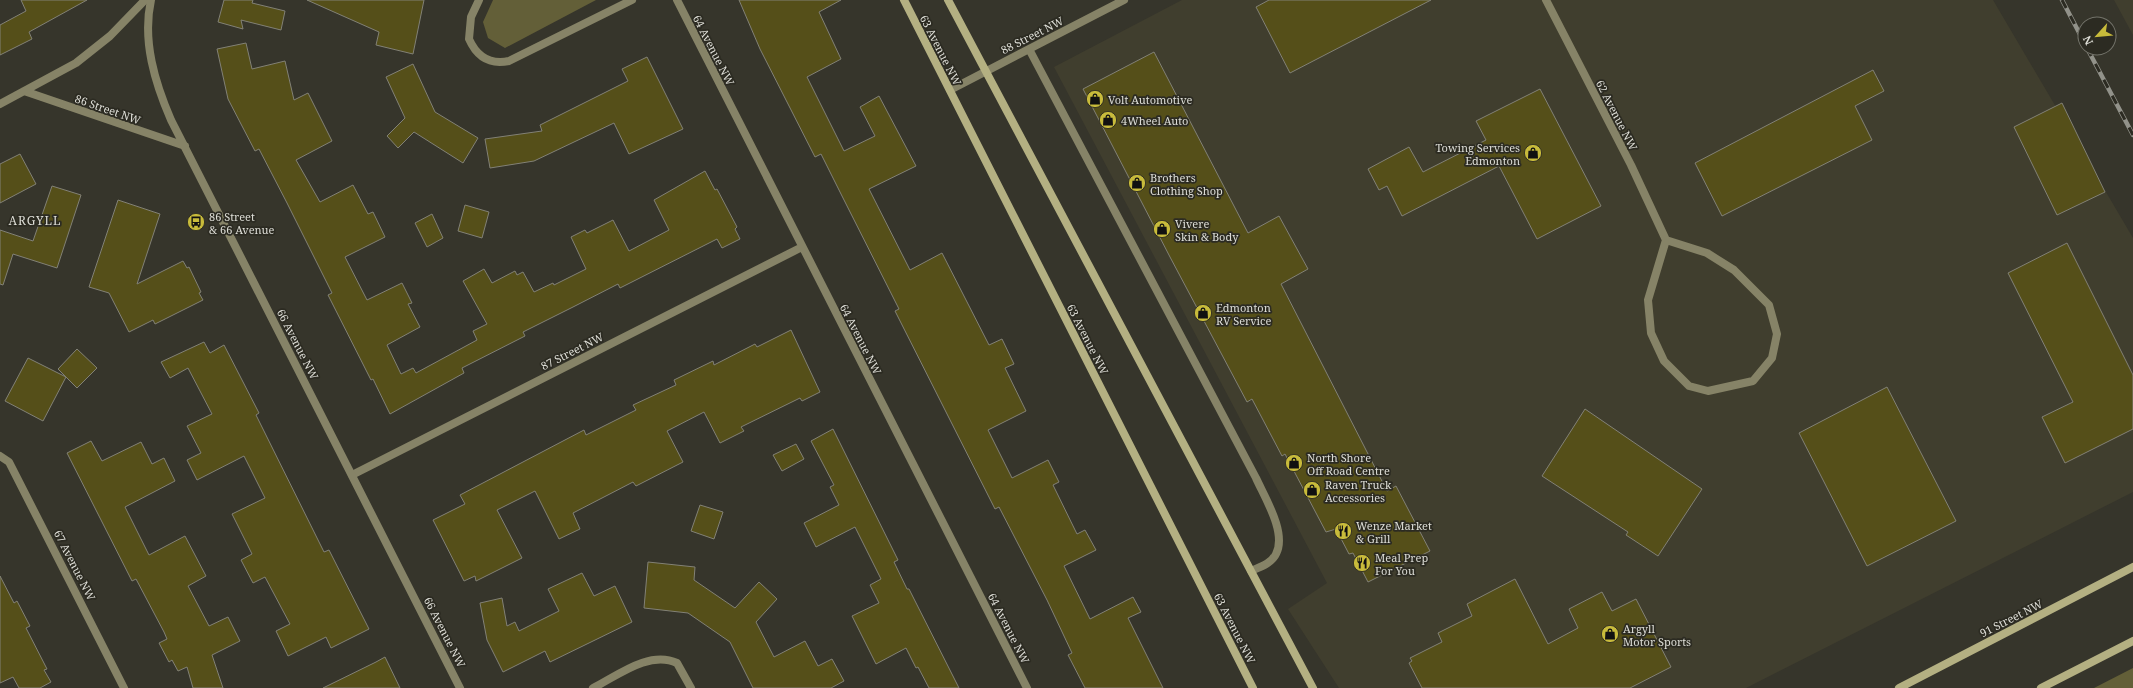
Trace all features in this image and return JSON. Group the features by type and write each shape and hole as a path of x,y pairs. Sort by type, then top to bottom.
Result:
{"main road":[{"name":"63 Avenue NW","path":"904,0 1253,688"},
{"path":"948,0 1313,688"},
{"name":"91 Street NW","path":"1899,688 2133,567"},
{"path":"2041,688 2133,641"}],"street":[{"path":"0,104 76,63 93,51 119,28 145,0"},
{"name":"66 Avenue NW","path":"151,0 148,31 153,67 164,102 184,146 460,688"},
{"path":"479,0 471,17 469,39 473,48 480,56 489,61 500,63 510,61 632,0"},
{"name":"64 Avenue NW","path":"677,0 1027,688"},
{"name":"88 Street NW","path":"950,90 1124,0"},
{"name":"62 Avenue NW","path":"1546,0 1631,165 1666,240"},
{"path":"1029,49 1256,478 1274,515 1280,539 1276,554 1269,562 1251,571"},
{"name":"86 Street NW","path":"24,91 184,146"},
{"path":"1666,240 1707,253 1734,270 1769,305 1777,334 1772,358 1753,381 1708,391 1689,386 1664,361 1651,334 1648,300 1666,240"},
{"name":"87 Street NW","path":"352,475 802,247"},
{"name":"67 Avenue NW","path":"0,456 9,462 124,688"},
{"path":"593,688 635,666 662,658 676,663 691,688"}],"shaded area":[{"path":"493,0 596,0 505,48 488,38 483,22"},
{"path":"1182,0 1993,0 2133,238 2133,492 1746,688 1339,688 1288,609 1327,583 1054,67"},
{"path":"2114,0 2133,0 2133,35"},
{"path":"2133,668 2133,688 2094,688"}],"building":[{"path":"21,0 87,0 29,32 32,39 0,55 0,25 26,11"},
{"path":"224,0 253,0 252,3 285,11 281,30 241,20 243,29 218,22"},
{"path":"307,0 424,0 413,54 376,45 379,32"},
{"path":"739,0 841,0 819,12 841,59 807,77 844,151 875,136 860,107 879,96 916,166 869,189 910,270 942,253 989,345 1002,339 1014,364 1005,368 1026,411 988,430 1012,478 1048,460 1059,482 1053,485 1077,534 1085,530 1096,550 1064,566 1090,619 1133,597 1141,612 1128,618 1163,688 1085,688 1068,655 1072,653 1047,600 999,507 995,509 895,311 899,309 821,154 815,157 760,49"},
{"path":"1269,0 1431,0 1290,73 1256,7"},
{"path":"246,43 252,69 285,61 294,100 308,93 332,141 296,160 320,202 353,185 368,214 373,212 385,237 345,257 367,300 402,283 412,303 408,304 420,327 387,345 401,374 413,368 416,373 477,340 473,331 487,324 463,281 484,269 492,283 515,271 517,275 523,272 534,292 553,283 554,285 586,269 571,237 585,230 587,233 613,220 629,251 669,230 654,200 705,171 715,190 717,189 737,227 735,229 740,239 722,248 717,239 620,288 618,284 523,332 525,336 462,368 464,373 390,414 328,295 332,293 287,203 259,149 255,151 228,99 217,49"},
{"path":"1154,52 1248,233 1279,216 1308,269 1281,284 1387,491 1396,486 1430,551 1368,582 1353,553 1349,554 1336,529 1326,532 1285,454 1282,456 1252,399 1247,402 1083,89"},
{"path":"647,57 683,129 629,154 614,123 534,161 490,168 485,139 542,131 540,125 628,81 622,69"},
{"path":"413,64 435,112 478,138 463,163 414,132 398,148 387,136 405,118 386,77"},
{"path":"1873,70 1884,91 1855,106 1872,140 1722,216 1695,163"},
{"path":"1540,89 1601,206 1537,239 1499,166 1402,216 1387,186 1379,190 1368,169 1409,147 1423,172 1486,140 1476,121"},
{"path":"2062,103 2105,192 2057,215 2014,127"},
{"path":"20,154 36,184 0,203 0,164"},
{"path":"52,186 81,195 57,268 13,254 3,285 0,284 0,230 33,241"},
{"path":"118,200 160,214 137,284 183,261 187,268 189,267 201,292 199,293 203,300 155,324 153,320 129,332 109,293 89,287"},
{"path":"465,205 489,212 482,238 458,231"},
{"path":"432,214 443,238 427,247 415,223"},
{"path":"2067,243 2133,375 2133,429 2065,463 2042,417 2073,402 2008,273"},
{"path":"791,330 820,392 802,401 800,398 741,427 744,431 720,443 704,412 667,431 683,462 636,486 633,482 573,513 580,529 559,539 535,491 497,510 522,558 476,581 475,576 464,581 433,520 465,504 460,495 584,430 586,435 636,410 633,405 676,385 674,380 713,361 714,365 755,344 757,347"},
{"path":"204,342 210,353 224,345 259,413 256,415 324,552 329,550 369,629 331,648 326,637 288,656 276,631 290,624 265,577 253,583 241,560 252,554 232,514 265,498 244,456 197,480 187,460 201,453 187,426 212,414 188,368 170,378 161,362"},
{"path":"77,349 97,368 77,388 58,369"},
{"path":"28,358 66,377 43,421 5,401"},
{"path":"1887,387 1956,521 1867,566 1799,433"},
{"path":"1585,409 1702,489 1658,556 1626,535 1628,532 1542,476"},
{"path":"833,429 898,560 894,562 907,589 909,589 959,688 929,688 918,667 916,668 906,648 876,664 852,616 879,603 870,585 881,579 855,527 816,547 804,523 839,505 830,487 834,485 811,441"},
{"path":"91,441 102,461 141,442 152,464 164,458 175,481 125,507 149,555 185,536 206,576 188,586 209,626 228,617 240,641 212,655 223,688 193,688 187,667 178,671 172,660 169,662 159,643 167,639 164,632 136,579 132,581 67,453"},
{"path":"796,444 804,459 782,471 773,455"},
{"path":"700,505 723,512 714,539 691,531"},
{"path":"648,562 695,567 694,580 735,608 759,582 777,599 756,622 774,657 805,641 818,666 832,659 844,681 831,688 753,688 730,642 688,613 644,608"},
{"path":"582,573 594,596 615,586 632,622 550,662 545,651 503,672 487,640 480,603 502,598 507,626 515,622 519,631 559,611 548,589"},
{"path":"0,576 14,603 17,601 30,626 26,628 47,669 44,670 51,682 40,688 19,688 13,677 0,683"},
{"name":"Argyll Motor Sports","path":"1515,579 1548,644 1578,628 1569,609 1602,592 1612,611 1636,599 1671,667 1630,688 1422,688 1409,663 1412,661 1410,658 1442,642 1438,633 1472,616 1467,604"},
{"path":"385,657 400,688 323,688 376,662"}],"railway":[{"path":"2062,0 2077,29"},
{"path":"2091,56 2133,135"}],"place":[{"name":"Volt Automotive","path":"1095,99"},
{"name":"4Wheel Auto","path":"1108,120"},
{"name":"Towing Services Edmonton","path":"1533,153"},
{"name":"Brothers Clothing Shop","path":"1137,183"},
{"name":"86 Street & 66 Avenue","path":"196,222"},
{"name":"Vivere Skin & Body","path":"1162,229"},
{"name":"Edmonton RV Service","path":"1203,313"},
{"name":"North Shore Off Road Centre","path":"1294,463"},
{"name":"Raven Truck Accessories","path":"1312,490"},
{"name":"Wenze Market & Grill","path":"1343,531"},
{"name":"Meal Prep For You","path":"1362,563"},
{"name":"Argyll Motor Sports","path":"1610,634"}],"district":[{"name":"ARGYLL","path":"35,220"}]}
